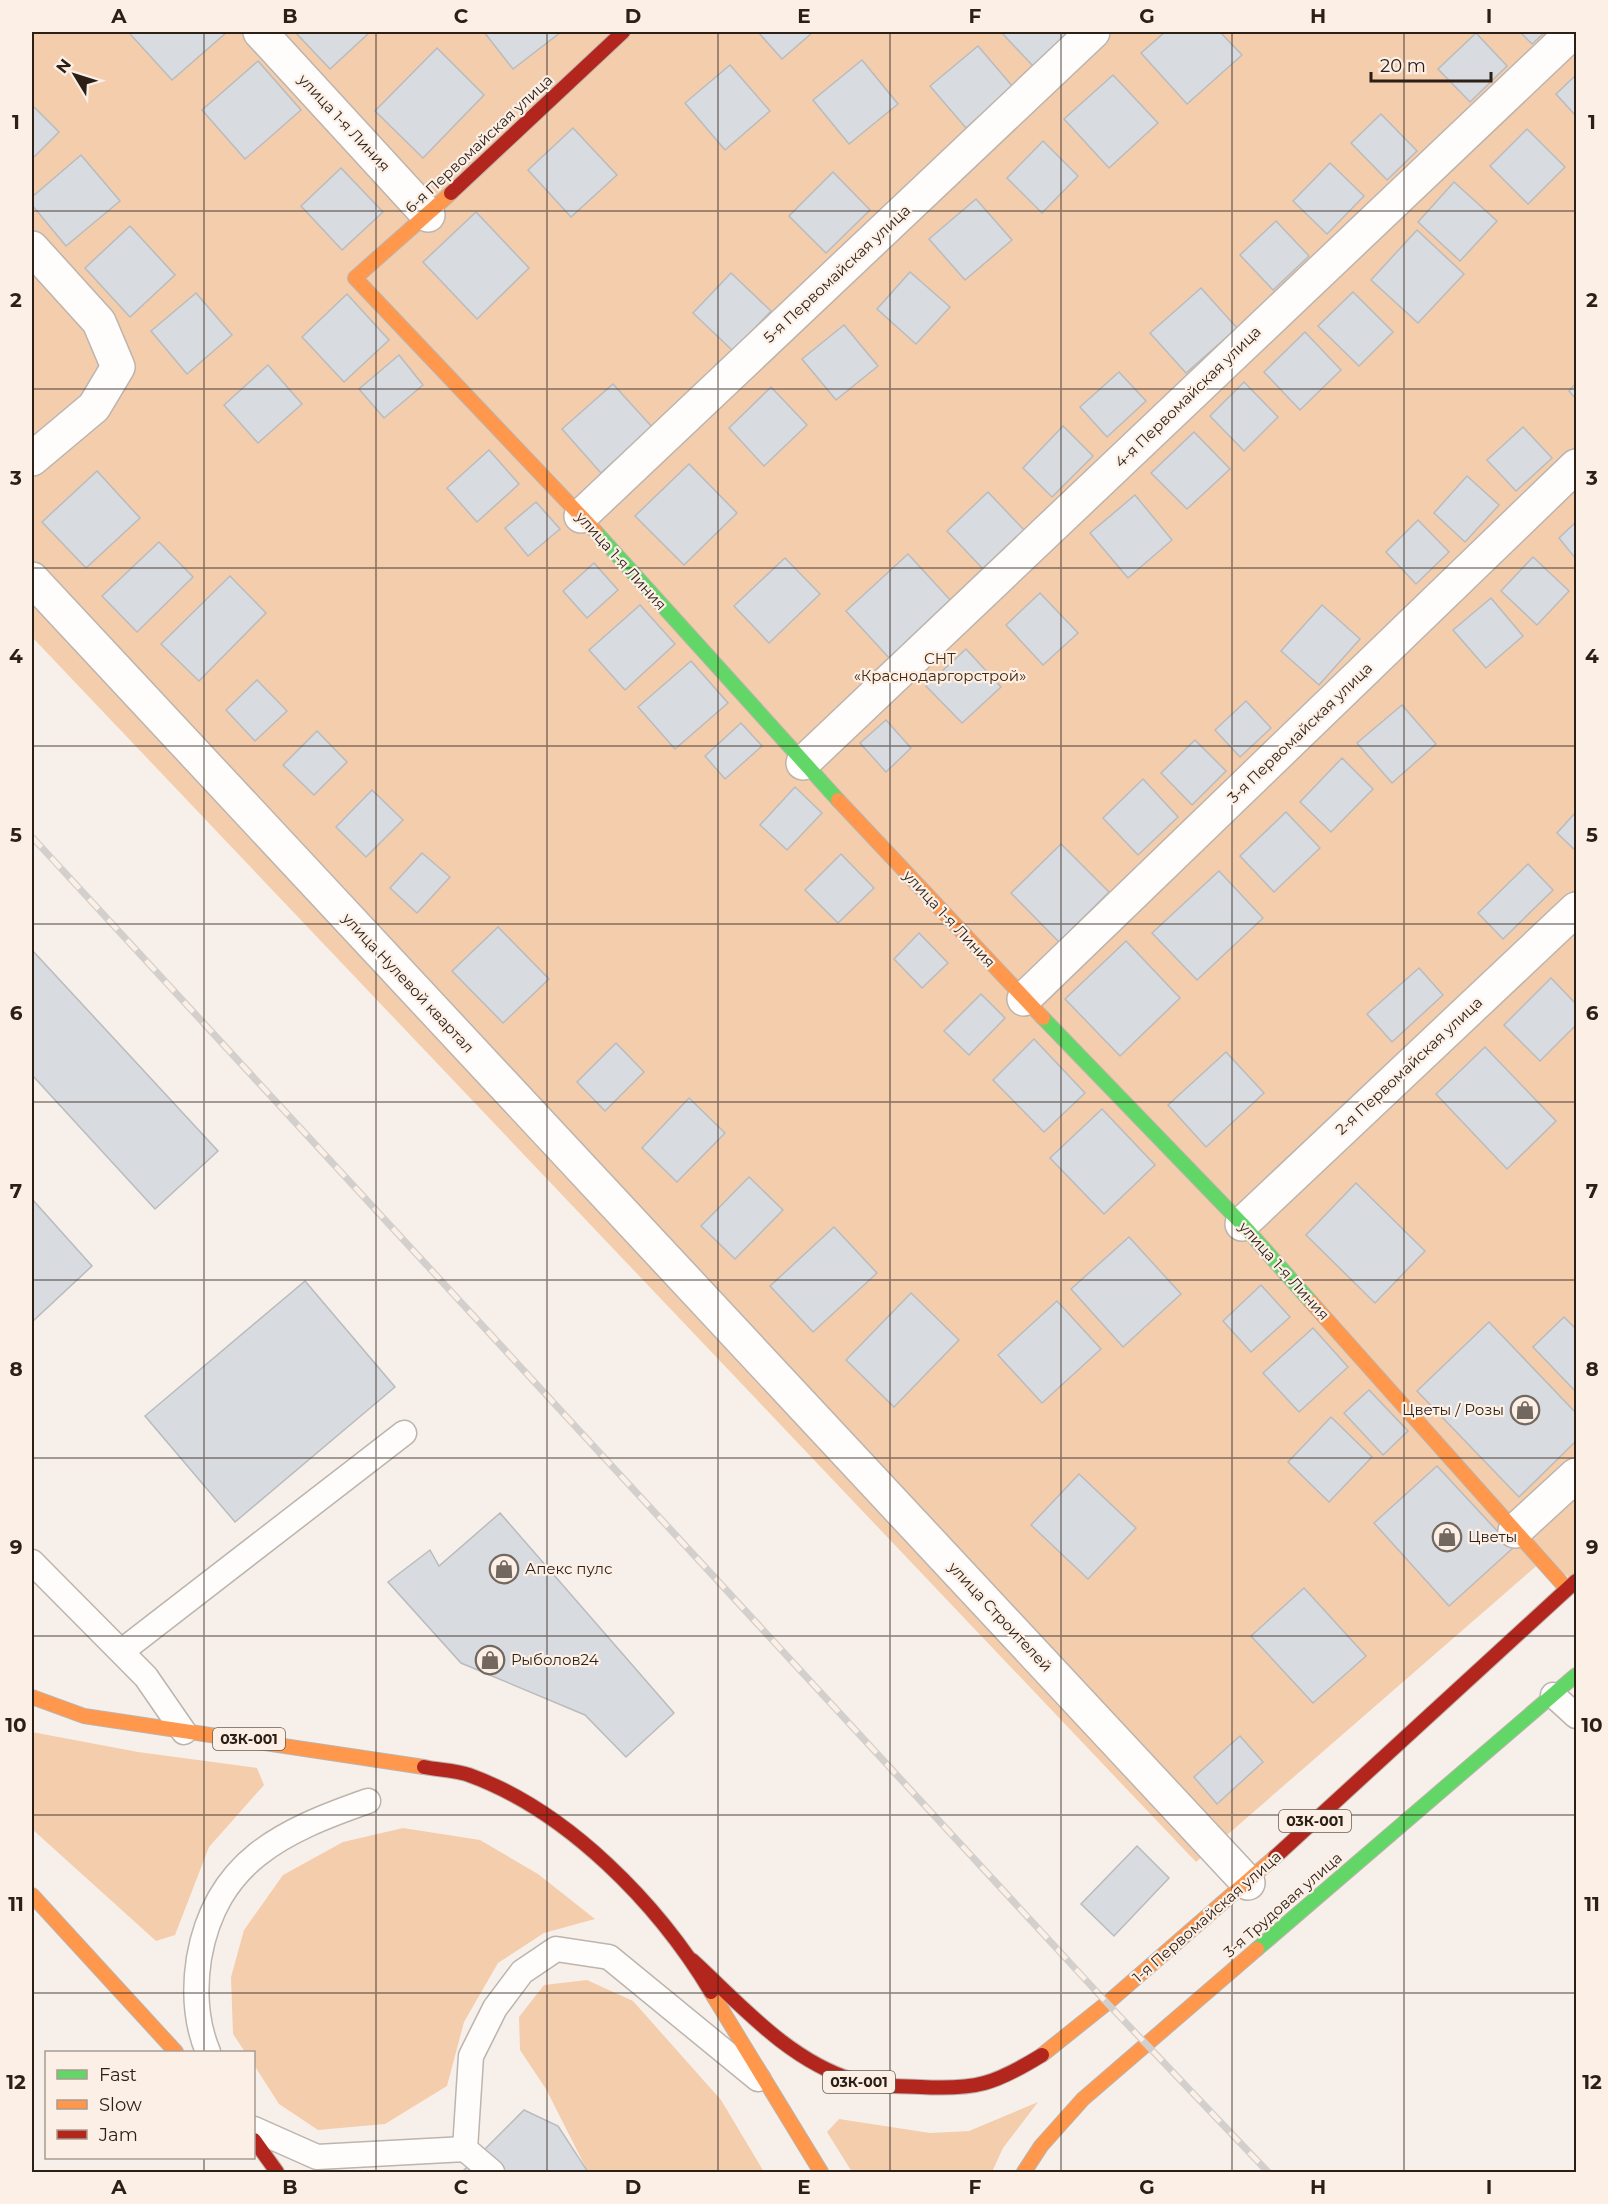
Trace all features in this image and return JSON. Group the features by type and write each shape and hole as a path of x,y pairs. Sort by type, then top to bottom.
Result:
{"main road":[{"name":"6-я Первомайская улица","path":"355,278 428,215 623,32"},
{"name":"улица 1-я Линия","path":"355,278 581,516 803,763 1024,999 1242,1224 1542,1561 1572,1585"},
{"name":"1-я Первомайская улица","path":"692,1960 796,2053 825,2070 852,2080 881,2086 976,2087 1009,2074 1055,2044 1248,1883 1572,1585"},
{"name":"3-я Трудовая улица","path":"1024,2172 1041,2146 1083,2099 1576,1675"},
{"name":"03К-001","path":"32,1697 84,1716 184,1732 255,1740 468,1774 520,1800 571,1832 635,1893 692,1960 821,2172"},
{"path":"32,1895 175,2051"},
{"path":"255,2141 277,2172"}],"street":[{"name":"улица 1-я Линия","path":"260,32 428,215"},
{"name":"5-я Первомайская улица","path":"581,516 1093,32"},
{"name":"4-я Первомайская улица","path":"803,763 1573,32"},
{"path":"32,248 99,322 118,367 94,407 32,459"},
{"name":"3-я Первомайская улица","path":"1024,999 1576,466"},
{"name":"улица Нулевой квартал","path":"32,579 785,1387"},
{"name":"2-я Первомайская улица","path":"1242,1224 1576,909"},
{"name":"улица Строителей","path":"785,1387 1248,1883"},
{"path":"1515,1531 1576,1475"}],"lane":[{"path":"122,1651 404,1433"},
{"path":"32,1562 146,1677 184,1732"},
{"path":"1553,1695 1576,1716"},
{"path":"208,2051 201,2034 196,1998 198,1965 204,1931 220,1896 242,1866 270,1844 296,1829 368,1801"},
{"path":"465,2149 471,2056 495,2008 522,1972 556,1949 609,1957 772,2091"},
{"path":"255,2129 317,2157 465,2149 492,2172"}],"green space":[{"name":"СНТ «Краснодаргорстрой»","path":"32,32 1576,32 1576,1581 1542,1561 1196,1862 32,637"},
{"path":"32,1732 138,1752 257,1768 264,1785 209,1847 175,1935 156,1941 32,1829"},
{"path":"403,1828 480,1840 538,1874 595,1919 544,1933 498,1963 464,2022 447,2086 385,2124 318,2130 279,2104 255,2067 255,2051 244,2051 233,2034 231,1977 244,1930 283,1875 343,1842"},
{"path":"587,1980 633,2001 721,2100 764,2172 588,2172 546,2089 520,2050 519,2017 544,1985"},
{"path":"1038,2102 1003,2148 992,2172 852,2172 827,2132 839,2119 930,2133 969,2131"}],"building":[{"path":"133,32 227,32 172,80 130,34"},
{"path":"295,32 370,32 330,69"},
{"path":"484,32 561,32 513,69"},
{"path":"758,32 813,32 782,59"},
{"path":"1001,32 1070,32 1033,66"},
{"path":"1165,32 1220,32 1242,55 1187,104 1141,53"},
{"path":"1520,32 1545,32 1532,44"},
{"path":"1476,33 1507,66 1470,102 1438,69"},
{"path":"978,46 1013,87 966,128 930,86"},
{"path":"437,48 484,95 423,158 375,111"},
{"path":"862,60 898,104 849,144 813,100"},
{"path":"258,61 301,110 245,159 202,110"},
{"path":"730,65 770,111 725,150 685,103"},
{"path":"1113,75 1158,123 1109,168 1064,119"},
{"path":"1576,75 1576,116 1556,94"},
{"path":"32,105 59,132 32,159"},
{"path":"1381,114 1417,151 1387,180 1351,143"},
{"path":"573,128 617,175 571,217 528,170"},
{"path":"1527,129 1565,167 1528,204 1490,166"},
{"path":"1043,141 1078,176 1042,213 1007,178"},
{"path":"81,155 120,201 66,246 32,205 32,197"},
{"path":"1330,163 1364,196 1327,234 1293,201"},
{"path":"341,168 383,212 342,250 301,206"},
{"path":"833,172 870,210 826,253 789,216"},
{"path":"1454,182 1497,221 1460,261 1418,222"},
{"path":"976,199 1012,240 965,280 929,239"},
{"path":"476,212 529,268 477,319 423,262"},
{"path":"1276,221 1309,256 1273,290 1240,255"},
{"path":"130,226 175,275 130,317 85,268"},
{"path":"1417,230 1464,274 1418,323 1371,280"},
{"path":"910,272 950,307 916,344 877,309"},
{"path":"731,273 771,311 733,351 693,313"},
{"path":"1201,288 1237,328 1186,373 1150,333"},
{"path":"1353,292 1393,332 1359,366 1318,326"},
{"path":"196,293 232,335 187,374 151,331"},
{"path":"347,294 389,340 344,382 302,337"},
{"path":"844,325 878,366 836,400 802,359"},
{"path":"1305,332 1341,370 1300,410 1264,372"},
{"path":"399,355 423,385 384,418 359,389"},
{"path":"268,365 302,404 258,443 224,405"},
{"path":"1119,372 1146,401 1107,437 1080,407"},
{"path":"1244,382 1278,417 1244,451 1210,416"},
{"path":"1576,383 1576,399 1569,391"},
{"path":"613,384 652,427 601,473 562,429"},
{"path":"771,387 807,425 764,466 729,428"},
{"path":"1063,426 1093,456 1052,497 1023,468"},
{"path":"1523,427 1552,458 1516,491 1487,460"},
{"path":"1194,432 1230,469 1187,509 1151,473"},
{"path":"489,450 519,484 477,522 447,488"},
{"path":"689,464 737,513 684,565 635,516"},
{"path":"97,471 140,518 86,568 42,522"},
{"path":"1467,476 1499,505 1465,542 1434,513"},
{"path":"988,492 1025,531 984,570 947,531"},
{"path":"1135,495 1172,540 1128,578 1090,533"},
{"path":"536,502 560,529 528,556 505,528"},
{"path":"1418,520 1449,552 1416,584 1386,552"},
{"path":"1576,522 1576,559 1559,538"},
{"path":"159,542 193,577 137,632 102,596"},
{"path":"908,554 953,603 891,660 846,611"},
{"path":"1533,557 1569,591 1537,625 1501,591"},
{"path":"785,558 820,594 769,643 734,606"},
{"path":"594,563 618,590 587,618 563,591"},
{"path":"230,576 266,613 199,681 161,644"},
{"path":"1040,593 1078,633 1043,665 1006,625"},
{"path":"1491,598 1523,636 1486,668 1453,630"},
{"path":"640,605 675,644 625,690 589,650"},
{"path":"1322,605 1360,639 1319,685 1281,651"},
{"path":"966,649 1001,687 962,723 926,686"},
{"path":"691,661 728,703 675,749 638,707"},
{"path":"257,680 287,711 255,741 226,710"},
{"path":"1246,701 1271,728 1240,757 1215,730"},
{"path":"1402,705 1436,744 1392,783 1357,743"},
{"path":"886,720 911,748 886,772 860,743"},
{"path":"741,723 762,746 725,779 705,756"},
{"path":"317,731 347,762 314,795 283,765"},
{"path":"1195,740 1226,771 1192,805 1161,773"},
{"path":"1342,758 1373,789 1331,832 1300,802"},
{"path":"1143,779 1178,817 1138,855 1103,818"},
{"path":"795,787 822,813 787,850 760,825"},
{"path":"372,790 403,820 366,857 336,827"},
{"path":"1286,812 1320,848 1274,892 1240,856"},
{"path":"1576,812 1576,851 1557,833"},
{"path":"1061,844 1109,892 1059,942 1011,893"},
{"path":"422,853 450,877 417,913 390,888"},
{"path":"841,854 874,888 838,923 805,890"},
{"path":"1528,864 1553,890 1503,939 1478,913"},
{"path":"1219,871 1263,918 1197,980 1152,933"},
{"path":"498,927 549,979 503,1023 452,971"},
{"path":"919,933 948,963 922,988 894,959"},
{"path":"1126,941 1180,998 1120,1056 1065,999"},
{"path":"32,950 218,1151 155,1209 32,1075"},
{"path":"1419,968 1443,995 1392,1042 1367,1014"},
{"path":"1551,978 1576,1004 1576,1025 1540,1061 1504,1025"},
{"path":"981,994 1005,1018 969,1055 944,1031"},
{"path":"1034,1039 1085,1093 1044,1132 993,1080"},
{"path":"616,1043 644,1072 605,1111 577,1082"},
{"path":"1485,1047 1556,1121 1507,1169 1436,1094"},
{"path":"1226,1052 1264,1093 1206,1147 1168,1105"},
{"path":"689,1098 725,1133 677,1182 642,1148"},
{"path":"1102,1109 1155,1165 1104,1214 1050,1158"},
{"path":"749,1177 783,1210 735,1259 701,1226"},
{"path":"1356,1183 1425,1251 1375,1303 1306,1235"},
{"path":"32,1199 92,1266 32,1322"},
{"path":"834,1227 877,1273 813,1332 770,1286"},
{"path":"1129,1237 1181,1294 1123,1347 1071,1289"},
{"path":"305,1281 395,1387 235,1522 145,1416"},
{"path":"1261,1285 1290,1317 1251,1352 1223,1321"},
{"path":"911,1293 959,1340 894,1407 846,1360"},
{"path":"1057,1301 1101,1349 1042,1403 998,1355"},
{"path":"1564,1317 1576,1329 1576,1392 1533,1347"},
{"path":"1489,1322 1576,1413 1576,1441 1519,1497 1417,1391"},
{"path":"1313,1328 1348,1367 1299,1412 1263,1373"},
{"path":"1369,1390 1408,1431 1383,1455 1344,1413"},
{"path":"1331,1417 1372,1457 1329,1502 1288,1462"},
{"path":"1437,1466 1513,1548 1449,1606 1374,1523"},
{"path":"1079,1474 1136,1528 1088,1579 1031,1525"},
{"path":"500,1513 674,1713 626,1757 585,1715 461,1663 388,1582 430,1550 439,1566"},
{"path":"1304,1588 1366,1656 1313,1703 1251,1636"},
{"path":"1240,1736 1263,1762 1217,1804 1194,1777"},
{"path":"1137,1846 1169,1878 1114,1936 1081,1904"},
{"path":"524,2110 558,2126 588,2172 462,2172"}],"railway":[{"path":"32,837 1107,2003 1268,2172"}],"traffic: fast":[{"path":"596,532 838,800"},
{"path":"1043,1018 1242,1224 1311,1302"},
{"path":"1257,1949 1576,1675"}],"traffic: slow":[{"path":"451,193 355,278 596,532"},
{"path":"838,800 1043,1018"},
{"path":"1311,1302 1567,1589"},
{"path":"32,1697 84,1716 424,1767"},
{"path":"1042,2055 1112,1999 1275,1857"},
{"path":"32,1895 175,2051"},
{"path":"1024,2172 1041,2146 1083,2099 1257,1949"},
{"path":"711,1992 821,2172"}],"traffic: jam":[{"path":"451,193 623,32"},
{"path":"1275,1857 1576,1581"},
{"path":"424,1767 464,1773 506,1791 575,1836 607,1864 665,1926 711,1992"},
{"path":"692,1960 786,2045 829,2071 853,2080 887,2086 940,2088 971,2086 998,2079 1042,2055"},
{"path":"255,2141 277,2172"}],"place":[{"name":"Цветы / Розы","path":"1525,1410"},
{"name":"Цветы","path":"1447,1537"},
{"name":"Апекс пулс","path":"504,1569"},
{"name":"Рыболов24","path":"490,1660"}]}
